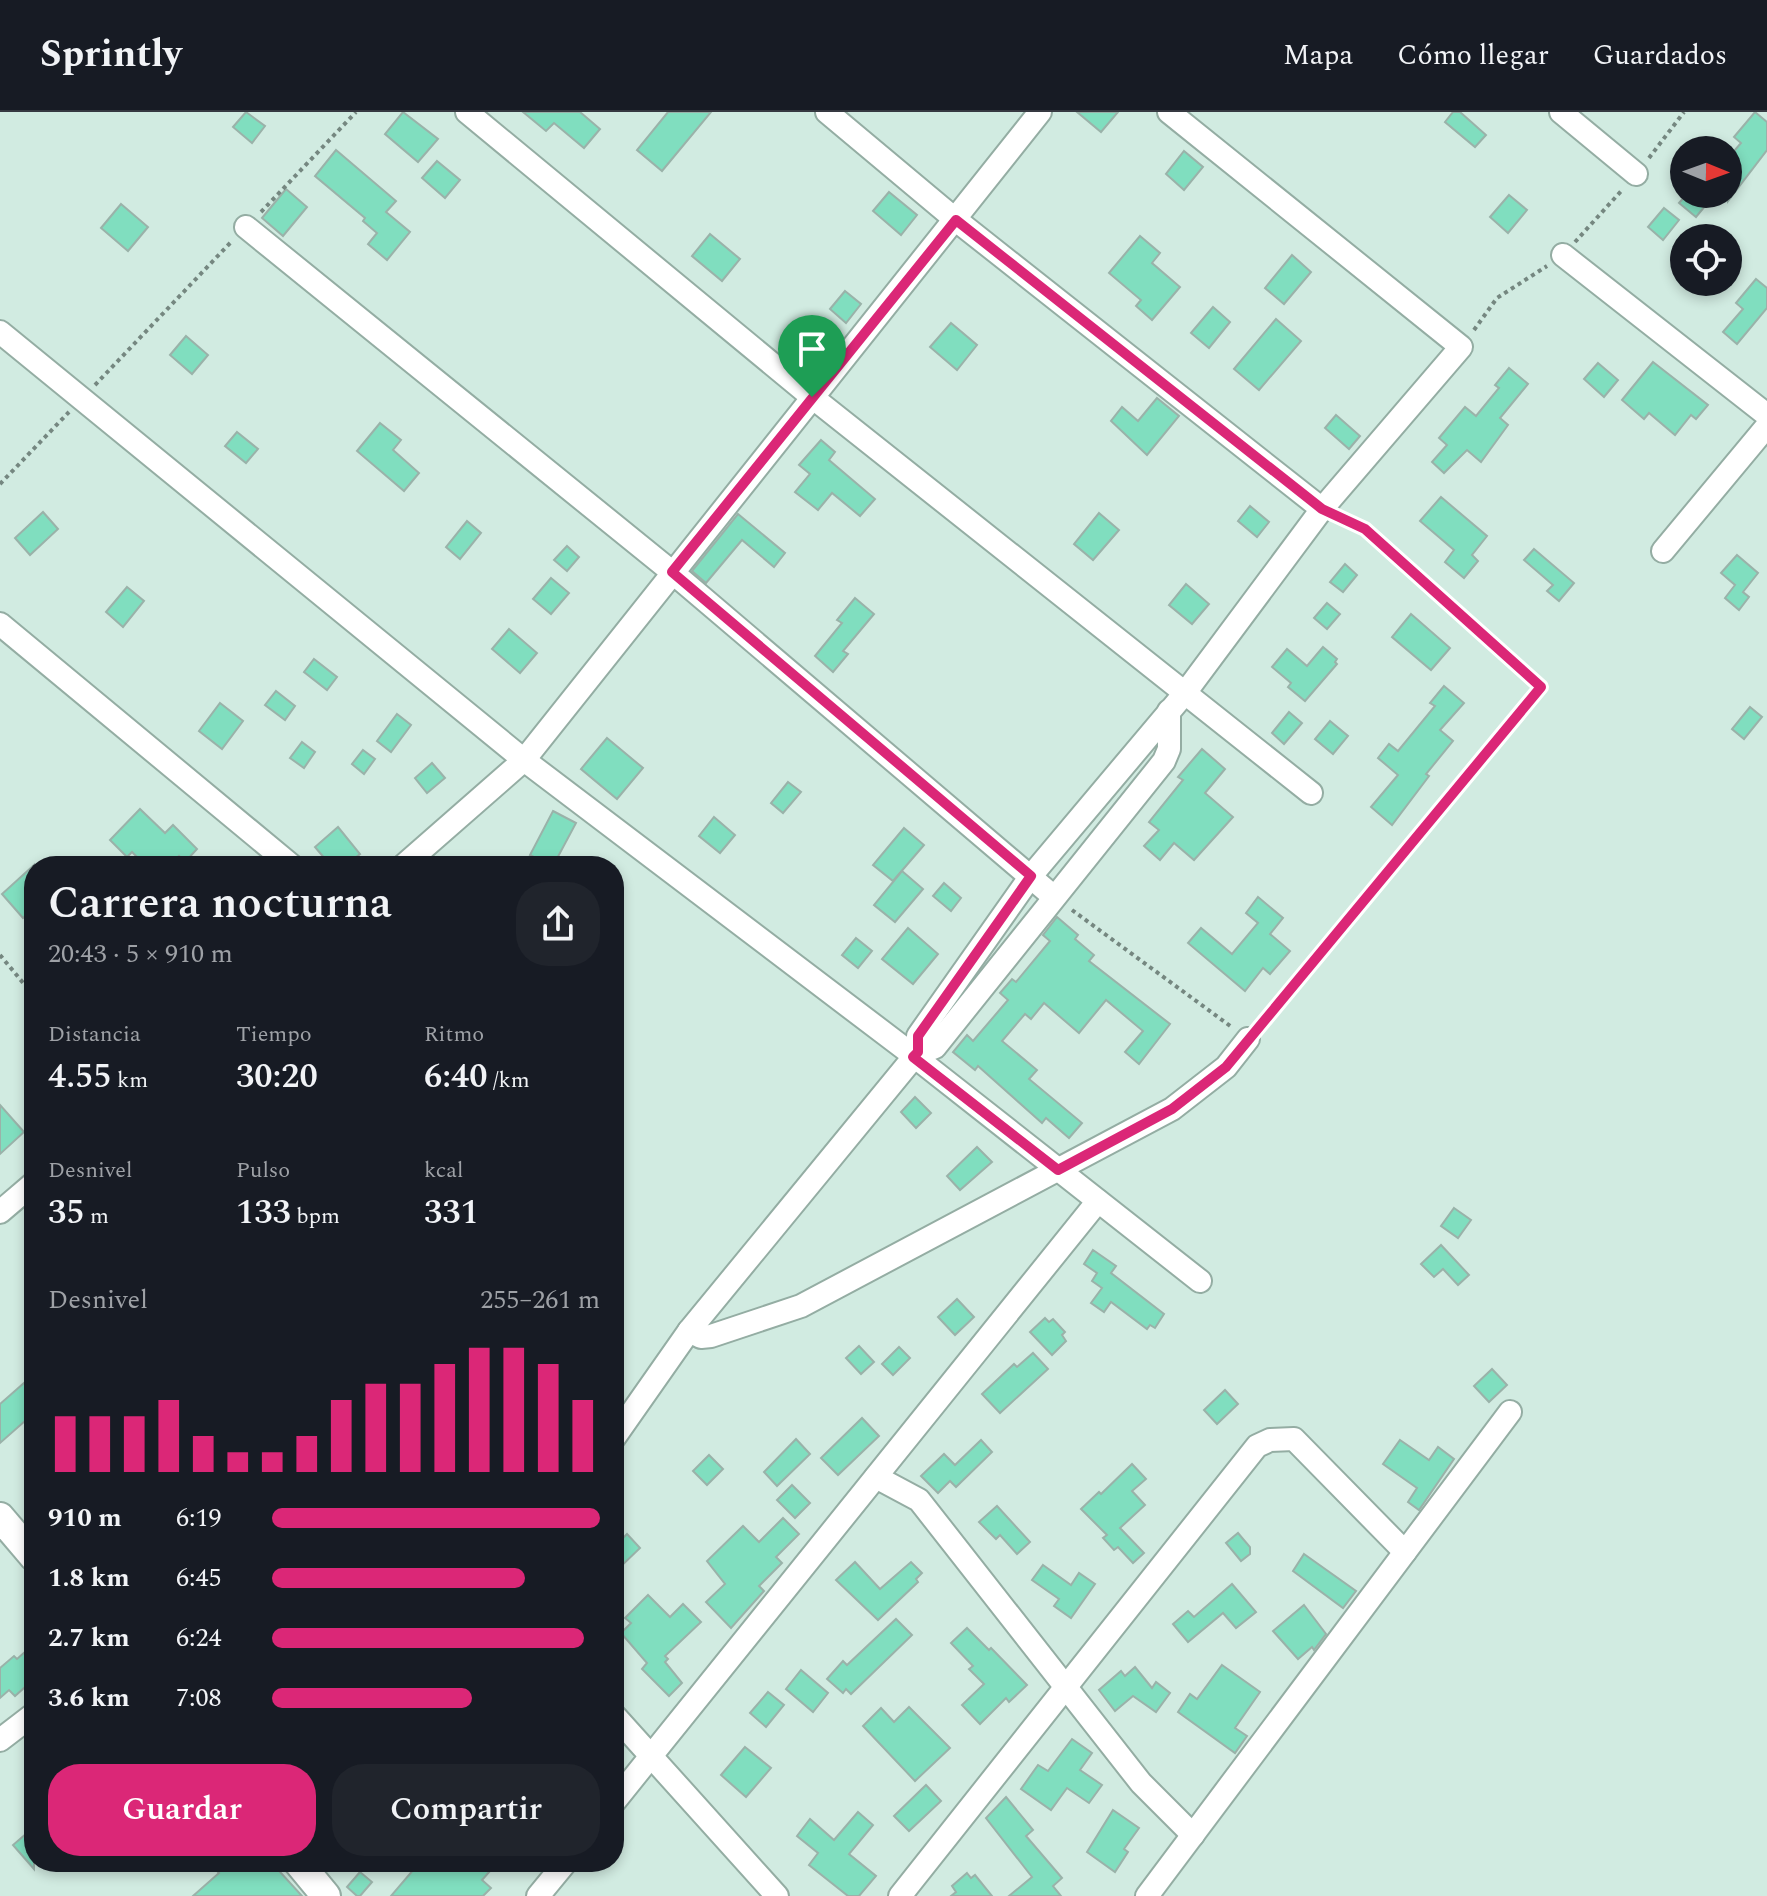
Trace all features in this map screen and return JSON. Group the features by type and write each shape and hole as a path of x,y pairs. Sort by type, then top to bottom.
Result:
{"street":[{"path":"467,112 812,397 1311,793"},
{"path":"827,112 956,220 1322,509"},
{"path":"414,856 524,760 1040,112"},
{"path":"916,1054 918,1036 1031,876 1185,693 1322,509 1461,347 1169,112"},
{"path":"1561,112 1636,174"},
{"path":"246,227 672,572 1054,897"},
{"path":"1563,255 1767,415"},
{"path":"0,332 524,760 916,1054 1200,1281"},
{"path":"1663,551 1767,426"},
{"path":"0,624 280,856"},
{"path":"624,1424 689,1331 916,1054 935,1047 1164,761 1169,749 1169,711"},
{"path":"689,1331 701,1337 711,1336 801,1306 1172,1109 1226,1067 1248,1039"},
{"path":"0,1212 24,1192"},
{"path":"624,1790 1098,1201"},
{"path":"1147,1896 1510,1412"},
{"path":"900,1896 1257,1446 1270,1440 1294,1439 1405,1552"},
{"path":"876,1477 919,1500 1141,1783 1193,1835"},
{"path":"0,1517 24,1545"},
{"path":"0,1740 24,1722"},
{"path":"624,1726 777,1896"},
{"path":"306,1872 326,1896"},
{"path":"538,1896 558,1872"}],"path":[{"path":"0,484 356,112"},
{"path":"1461,347 1497,298 1563,255 1636,174 1684,112"},
{"path":"1054,897 1248,1039 1541,687 1365,529 1322,509"},
{"path":"0,955 24,984"}],"building":[{"path":"246,112 265,126 252,143 233,127"},
{"path":"403,112 438,139 418,162 385,134"},
{"path":"523,112 580,112 600,129 584,148 554,123 546,131"},
{"path":"668,112 711,112 662,171 637,150"},
{"path":"1077,112 1118,112 1101,132"},
{"path":"1453,112 1460,112 1486,135 1475,147 1445,122"},
{"path":"1755,112 1767,122 1767,150 1742,183 1742,136 1735,136"},
{"path":"336,150 396,201 386,212 410,232 387,260 368,244 377,233 363,221 365,218 315,176"},
{"path":"1184,151 1203,167 1184,190 1166,174"},
{"path":"437,161 460,180 445,198 422,178"},
{"path":"286,189 307,207 283,236 262,218"},
{"path":"889,192 917,215 901,235 873,211"},
{"path":"1509,195 1527,210 1508,233 1490,217"},
{"path":"121,204 148,227 128,251 101,228"},
{"path":"1664,208 1679,220 1670,224 1670,231 1663,240 1648,227"},
{"path":"1685,208 1703,208 1696,217"},
{"path":"710,234 740,259 722,281 692,256"},
{"path":"1140,236 1160,253 1152,263 1180,287 1152,320 1136,306 1141,300 1109,273"},
{"path":"1292,255 1311,272 1284,304 1265,288"},
{"path":"1756,279 1767,288 1767,308 1737,344 1723,332 1743,309 1736,303"},
{"path":"845,291 861,304 846,323 830,309"},
{"path":"1213,307 1230,322 1209,348 1191,333"},
{"path":"1276,319 1301,341 1259,390 1234,369"},
{"path":"951,323 977,345 957,370 930,347"},
{"path":"186,336 208,355 192,374 170,355"},
{"path":"1653,362 1708,405 1696,419 1691,415 1675,435 1649,413 1644,419 1622,400"},
{"path":"1598,363 1618,380 1604,397 1584,379"},
{"path":"1509,368 1528,384 1500,418 1508,425 1481,462 1467,450 1444,473 1432,462 1447,445 1439,438 1465,407 1476,416 1499,388 1495,385"},
{"path":"1157,398 1179,416 1147,455 1111,421 1122,407 1138,421"},
{"path":"1336,415 1360,436 1349,449 1325,428"},
{"path":"380,423 401,440 393,450 419,473 404,491 357,451"},
{"path":"237,432 258,449 246,463 225,446"},
{"path":"821,440 835,452 829,460 875,499 860,516 832,493 818,510 795,492 810,474 799,465"},
{"path":"1441,497 1487,536 1472,555 1478,561 1464,578 1445,562 1454,550 1420,521"},
{"path":"1250,506 1269,522 1257,537 1238,521"},
{"path":"43,512 58,529 30,555 15,538"},
{"path":"1099,513 1119,530 1093,560 1074,544"},
{"path":"738,514 785,553 774,567 742,540 706,583 692,571"},
{"path":"467,521 481,533 460,559 446,547"},
{"path":"567,546 579,557 567,571 554,560"},
{"path":"1534,549 1574,583 1559,601 1547,591 1553,585 1524,560"},
{"path":"1737,555 1758,573 1743,592 1749,597 1739,610 1725,598 1735,585 1721,573"},
{"path":"1345,564 1357,575 1343,592 1330,582"},
{"path":"551,578 569,593 551,614 533,599"},
{"path":"1186,584 1209,604 1192,624 1169,605"},
{"path":"127,587 144,601 123,627 106,612"},
{"path":"855,598 874,614 843,651 848,654 833,672 815,656 842,623 837,620"},
{"path":"1327,603 1340,614 1327,629 1314,618"},
{"path":"1411,614 1450,648 1431,670 1392,637"},
{"path":"509,629 537,653 520,673 492,649"},
{"path":"1323,647 1337,659 1337,664 1305,701 1288,687 1291,683 1272,667 1287,649 1307,666"},
{"path":"314,659 337,677 327,690 304,672"},
{"path":"1444,686 1464,703 1440,730 1453,741 1426,774 1429,776 1392,825 1371,807 1398,775 1378,758 1389,744 1398,751 1435,706 1430,703"},
{"path":"276,691 295,706 285,720 265,705"},
{"path":"220,703 243,721 222,749 199,731"},
{"path":"1750,707 1762,717 1744,739 1732,729"},
{"path":"1289,712 1302,723 1284,744 1272,733"},
{"path":"397,714 411,725 391,752 377,741"},
{"path":"1330,721 1348,736 1333,754 1315,739"},
{"path":"607,738 643,768 617,799 581,769"},
{"path":"302,742 315,752 304,768 290,758"},
{"path":"1202,749 1225,769 1205,793 1233,817 1194,860 1174,843 1160,860 1144,846 1159,830 1149,822 1183,780 1178,777"},
{"path":"363,750 375,759 364,774 352,764"},
{"path":"432,763 445,778 427,793 415,778"},
{"path":"788,782 801,792 783,813 771,803"},
{"path":"140,809 165,833 173,825 197,849 191,856 136,856 132,852 126,856 110,840"},
{"path":"553,811 576,823 558,856 530,855"},
{"path":"714,817 735,835 720,853 699,836"},
{"path":"338,827 360,854 323,856 315,847"},
{"path":"904,828 924,845 893,881 873,865"},
{"path":"902,871 923,889 895,922 874,905"},
{"path":"24,874 24,917 23,918 2,894"},
{"path":"944,883 961,898 951,911 933,896"},
{"path":"1258,897 1283,918 1270,934 1290,951 1270,974 1263,968 1245,991 1188,943 1201,928 1232,954 1258,923 1246,913"},
{"path":"1057,917 1078,935 1075,939 1094,955 1089,961 1170,1024 1139,1064 1125,1052 1143,1031 1106,1000 1079,1033 1044,1003 1031,1019 1025,1014 1002,1041 1037,1070 1029,1079 1082,1123 1069,1138 1046,1118 1042,1123 978,1066 975,1070 953,1052 967,1035 973,1041 1008,1000 1000,993 1012,979 1016,982 1050,941 1043,935"},
{"path":"908,928 938,954 913,984 882,959"},
{"path":"856,938 872,951 858,968 842,955"},
{"path":"915,1097 931,1113 916,1128 901,1112"},
{"path":"0,1105 24,1132 0,1154"},
{"path":"977,1147 992,1162 960,1190 947,1176"},
{"path":"1454,1208 1471,1220 1458,1238 1441,1226"},
{"path":"1441,1245 1469,1275 1458,1285 1443,1269 1434,1277 1421,1264"},
{"path":"1093,1250 1116,1266 1111,1273 1164,1314 1155,1328 1150,1325 1147,1329 1111,1302 1104,1312 1091,1303 1102,1288 1092,1281 1097,1273 1084,1264"},
{"path":"957,1299 974,1317 955,1335 938,1317"},
{"path":"1045,1318 1049,1322 1053,1319 1065,1332 1062,1335 1066,1341 1052,1355 1030,1332"},
{"path":"859,1346 874,1362 861,1374 846,1358"},
{"path":"899,1347 910,1358 893,1375 882,1364"},
{"path":"1033,1353 1048,1369 1000,1413 982,1394 1014,1364 1017,1367"},
{"path":"1492,1369 1507,1385 1489,1402 1474,1386"},
{"path":"24,1383 24,1422 0,1443 0,1404"},
{"path":"1225,1390 1238,1404 1217,1424 1204,1410"},
{"path":"862,1418 879,1436 838,1475 821,1458"},
{"path":"796,1439 810,1454 777,1486 764,1472"},
{"path":"981,1440 992,1452 956,1487 950,1481 938,1493 921,1476 944,1454 955,1465"},
{"path":"1400,1440 1429,1460 1438,1447 1454,1459 1419,1510 1408,1502 1417,1488 1383,1464"},
{"path":"709,1455 723,1469 707,1485 693,1471"},
{"path":"1132,1464 1146,1479 1132,1491 1145,1505 1120,1528 1144,1553 1133,1563 1118,1547 1114,1550 1103,1538 1107,1535 1081,1509"},
{"path":"792,1485 810,1503 795,1518 777,1500"},
{"path":"997,1506 1030,1542 1017,1554 1000,1535 996,1539 979,1522"},
{"path":"783,1518 799,1534 776,1557 782,1563 759,1586 764,1591 731,1628 706,1602 725,1584 707,1561 743,1526 759,1542"},
{"path":"1238,1533 1250,1547 1250,1554 1241,1561 1226,1543"},
{"path":"627,1534 640,1548 624,1563 624,1537"},
{"path":"1304,1554 1356,1591 1343,1608 1293,1571"},
{"path":"855,1562 880,1589 911,1562 922,1573 916,1579 918,1582 878,1620 836,1580"},
{"path":"1043,1565 1071,1585 1079,1573 1095,1584 1071,1618 1054,1606 1059,1599 1032,1580"},
{"path":"1232,1584 1256,1612 1236,1628 1223,1613 1188,1642 1173,1624 1188,1611 1194,1617"},
{"path":"648,1595 670,1617 683,1604 701,1622 665,1656 668,1659 665,1662 682,1683 669,1696 642,1669 647,1663 624,1636 624,1630 631,1623 625,1618"},
{"path":"1304,1605 1326,1634 1314,1650 1312,1647 1298,1659 1273,1631"},
{"path":"896,1619 912,1635 851,1694 846,1689 843,1693 827,1679 843,1661 847,1665"},
{"path":"967,1628 1027,1685 1009,1702 1006,1698 980,1724 962,1705 984,1684 969,1669 973,1666 951,1643"},
{"path":"24,1653 24,1688 15,1696 9,1690 0,1698 0,1668 14,1656 17,1659"},
{"path":"1222,1665 1260,1692 1235,1728 1247,1736 1235,1753 1178,1712 1190,1694 1197,1699"},
{"path":"1135,1667 1152,1688 1156,1682 1170,1693 1156,1712 1133,1696 1115,1711 1099,1690 1121,1671 1125,1676"},
{"path":"801,1670 828,1693 813,1712 786,1689"},
{"path":"768,1692 784,1705 766,1727 750,1713"},
{"path":"909,1707 950,1748 915,1781 863,1726 881,1708 894,1722"},
{"path":"1072,1739 1092,1753 1080,1770 1102,1785 1089,1803 1067,1788 1051,1810 1021,1789 1038,1765 1048,1771"},
{"path":"745,1747 771,1768 746,1797 721,1775"},
{"path":"926,1785 941,1801 909,1831 894,1816"},
{"path":"1006,1797 1033,1830 1026,1836 1062,1878 1053,1886 1061,1896 1009,1896 1032,1877 986,1818"},
{"path":"1113,1810 1139,1828 1124,1849 1128,1852 1115,1872 1087,1852"},
{"path":"858,1812 873,1825 849,1854 876,1876 859,1896 848,1896 809,1865 818,1853 797,1836 810,1819 834,1840"},
{"path":"24,1836 24,1858 13,1845"},
{"path":"280,1872 302,1896 193,1896 219,1873"},
{"path":"360,1872 372,1882 357,1896 347,1887"},
{"path":"411,1872 489,1872 482,1880 491,1888 483,1896 391,1896"},
{"path":"967,1873 971,1878 975,1875 992,1896 951,1896 956,1892 952,1886"}],"route":[{"path":"956,220 1322,509 1365,529 1541,687 1226,1067 1172,1109 1058,1170 913,1057 918,1052 918,1036 1031,876 672,572 812,397 956,220"}]}
